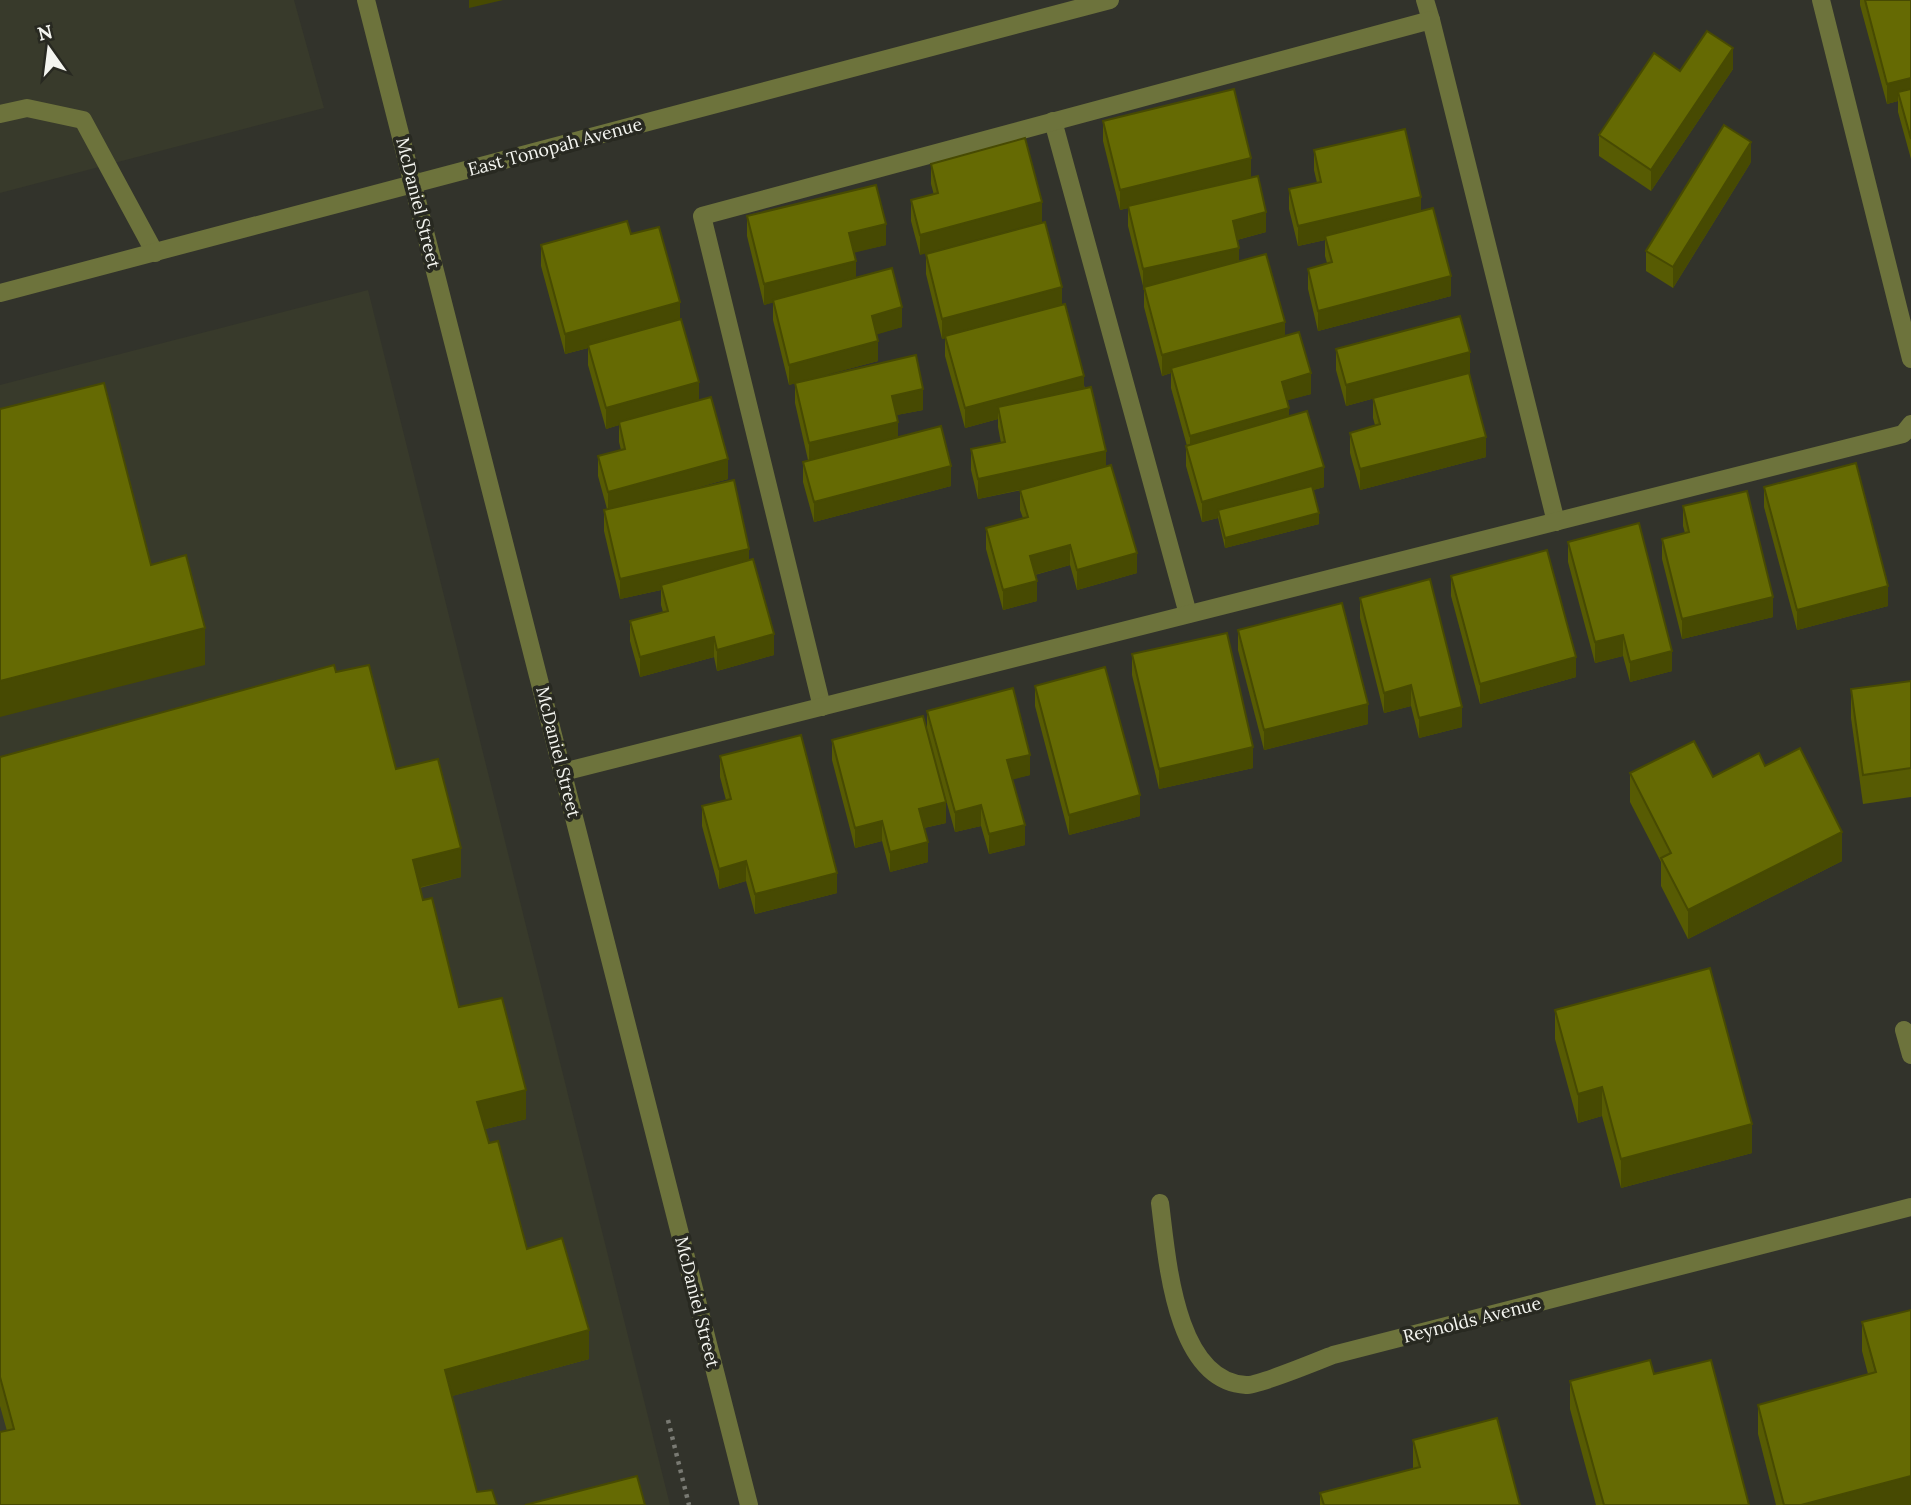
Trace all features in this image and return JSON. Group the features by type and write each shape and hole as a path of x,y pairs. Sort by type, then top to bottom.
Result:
{"street":[{"name":"McDaniel Street","path":"366,0 749,1505"},
{"name":"East Tonopah Avenue","path":"0,293 1110,0"},
{"path":"1425,0 1556,522"},
{"path":"1821,0 1911,359"},
{"path":"822,707 702,216 1431,20"},
{"path":"0,114 27,108 83,120 155,253"},
{"path":"1053,121 1188,614"},
{"path":"563,772 1903,434 1911,424"},
{"path":"1904,1030 1911,1055"},
{"name":"Reynolds Avenue","path":"1160,1203 1172,1297 1194,1352 1217,1376 1247,1385 1333,1355 1911,1208"}],"path":[{"path":"668,1420 689,1505"}],"shaded area":[{"path":"0,0 294,0 324,108 0,193"},
{"path":"368,290 670,1505 0,1505 0,385"}],"building":[{"path":"1865,0 1911,0 1911,78 1887,84"},
{"path":"1707,31 1733,48 1651,170 1599,135 1654,53 1680,71"},
{"path":"1234,89 1251,158 1120,190 1103,121"},
{"path":"1911,89 1911,139 1898,92"},
{"path":"1724,125 1751,142 1673,267 1646,251"},
{"path":"1405,129 1421,197 1298,226 1289,189 1321,182 1314,150"},
{"path":"1025,138 1042,202 920,235 911,200 938,193 931,164"},
{"path":"1258,176 1266,212 1233,221 1239,248 1143,269 1128,206"},
{"path":"876,185 886,224 849,233 856,261 764,284 747,216"},
{"path":"1433,208 1451,276 1318,311 1308,269 1332,262 1325,236"},
{"path":"627,221 631,234 659,227 680,302 565,334 541,245"},
{"path":"1045,222 1062,287 942,319 926,254"},
{"path":"1266,254 1285,322 1162,355 1144,287"},
{"path":"892,268 902,307 872,316 878,341 789,365 773,300"},
{"path":"1065,304 1084,376 965,408 945,336"},
{"path":"1460,316 1470,352 1346,385 1336,349"},
{"path":"681,319 699,382 606,408 588,345"},
{"path":"1299,332 1311,373 1282,382 1289,408 1190,436 1171,368"},
{"path":"916,355 923,389 892,396 898,422 809,443 795,383"},
{"path":"1469,373 1486,437 1360,469 1350,433 1380,424 1373,398"},
{"path":"104,383 151,565 186,555 205,628 0,681 0,409"},
{"path":"1091,387 1106,451 978,479 971,449 1005,442 998,407"},
{"path":"711,397 728,459 608,492 598,456 625,449 619,422"},
{"path":"1307,411 1324,467 1202,502 1186,446"},
{"path":"941,426 951,466 814,502 803,462"},
{"path":"1856,463 1888,586 1797,610 1764,487"},
{"path":"1111,465 1137,553 1077,570 1070,545 1030,556 1037,581 1003,590 986,528 1028,517 1020,490"},
{"path":"734,480 749,549 620,579 604,510"},
{"path":"1312,486 1319,513 1225,538 1218,510"},
{"path":"1747,491 1773,597 1682,619 1662,539 1689,532 1683,506"},
{"path":"1639,523 1672,651 1630,662 1623,635 1595,642 1568,542"},
{"path":"1547,550 1576,657 1480,684 1451,576"},
{"path":"753,559 774,634 717,650 714,637 640,657 630,621 668,611 661,585"},
{"path":"1430,579 1462,707 1419,718 1411,685 1384,693 1360,598"},
{"path":"1342,603 1368,704 1264,730 1238,630"},
{"path":"1227,633 1253,747 1159,769 1132,654"},
{"path":"334,665 336,672 369,665 396,769 438,759 461,848 413,860 423,900 432,898 459,1007 502,998 526,1090 477,1102 489,1143 498,1141 527,1249 562,1238 589,1330 445,1370 477,1492 492,1490 497,1505 0,1505 0,1432 14,1429 0,1377 0,757"},
{"path":"1105,667 1140,795 1069,815 1035,686"},
{"path":"1911,681 1911,768 1863,775 1851,689"},
{"path":"1013,688 1030,755 1007,760 1025,825 989,834 981,805 955,812 927,711"},
{"path":"923,716 946,802 919,809 928,842 890,852 882,821 855,828 832,740"},
{"path":"801,735 837,873 755,894 746,861 719,869 702,806 731,799 720,756"},
{"path":"1694,741 1713,777 1759,753 1765,766 1800,748 1842,832 1688,910 1661,858 1671,853 1630,773"},
{"path":"1710,968 1752,1124 1621,1159 1602,1087 1578,1094 1555,1010"},
{"path":"1911,1310 1911,1476 1801,1505 1784,1505 1758,1405 1876,1372 1862,1322"},
{"path":"1650,1360 1654,1374 1711,1360 1749,1505 1604,1505 1570,1381"},
{"path":"1497,1418 1520,1505 1324,1505 1320,1493 1420,1467 1413,1440"},
{"path":"637,1476 645,1505 525,1505"}]}
